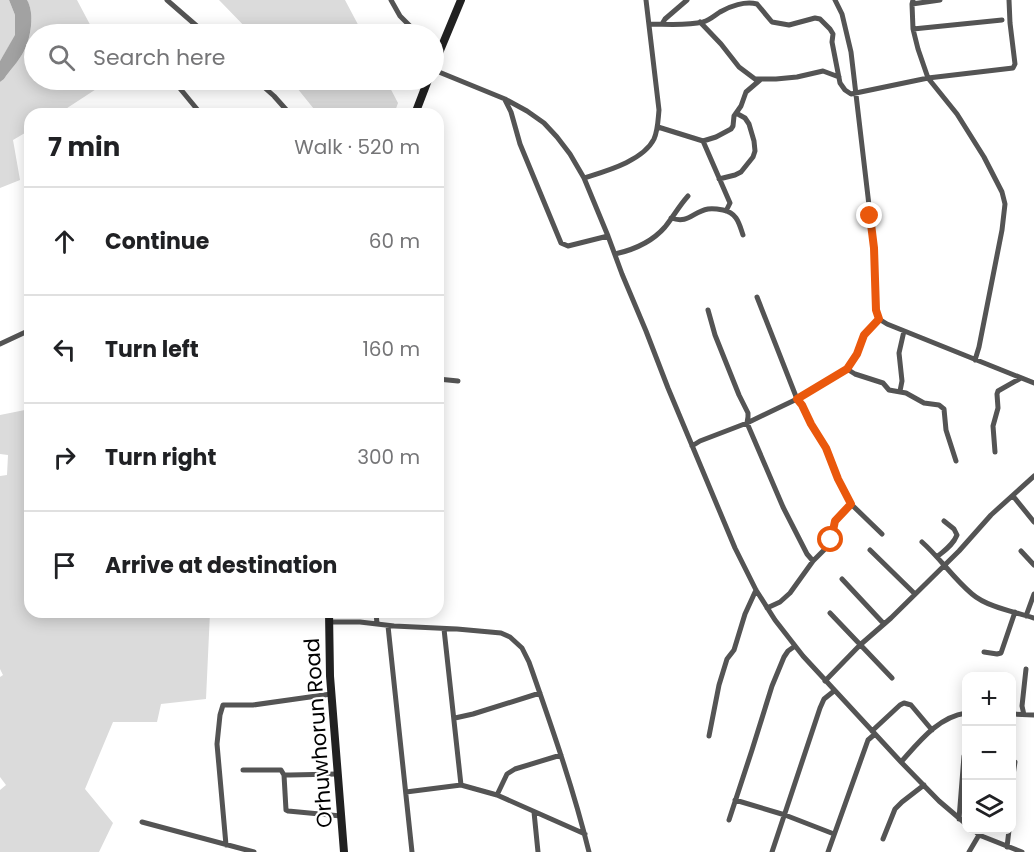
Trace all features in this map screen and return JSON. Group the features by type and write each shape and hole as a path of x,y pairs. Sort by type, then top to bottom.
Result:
{"street":[{"path":"167,0 195,24"},
{"path":"391,0 400,16 408,24"},
{"path":"444,31 461,0"},
{"path":"584,178 640,155 647,149 658,127 659,110 646,0"},
{"path":"662,24 687,0"},
{"path":"835,0 848,33 851,52 874,248 876,310 879,319 1034,383"},
{"path":"940,0 912,2 912,29 918,49 928,78 957,114 984,157 1002,192 1005,204 1002,230 975,360"},
{"path":"649,24 700,22 741,2 755,3 772,22 781,24 789,25 815,18 820,19 832,34 840,83 851,94 928,78 1013,68 1015,64 1009,0"},
{"path":"912,29 1002,20"},
{"path":"700,22 739,67 755,79 796,77 823,70 839,77"},
{"path":"444,74 505,99 527,111 544,123 570,154 584,178 735,548 766,608 834,691 901,762 962,821"},
{"path":"658,127 703,141 716,137 733,126 734,116 746,92 760,80"},
{"path":"181,90 196,108"},
{"path":"267,90 285,108"},
{"path":"417,108 424,90"},
{"path":"505,99 520,144 561,243 568,246 608,236"},
{"path":"719,179 741,172 753,158 754,141 749,124 745,117 736,113"},
{"path":"703,141 730,203 726,211"},
{"path":"615,255 653,238 663,229 688,196"},
{"path":"671,218 683,220 711,208 726,211 736,217 743,235"},
{"path":"757,297 797,399 826,448 851,504 882,534"},
{"path":"708,310 715,335 748,413 747,423 783,507 807,554 813,561"},
{"path":"692,446 797,399 847,369 857,354 864,335 879,319"},
{"path":"900,392 902,381 899,353 904,331"},
{"path":"0,344 24,333"},
{"path":"847,369 883,383 889,390 906,393 924,403 939,405 944,409 946,430 956,461"},
{"path":"995,452 993,426 998,408 997,393 1021,378"},
{"path":"444,380 458,381"},
{"path":"825,681 959,551 991,515 1034,476"},
{"path":"1013,496 1034,522"},
{"path":"766,608 780,602 790,592 825,549 831,540 835,521 851,504"},
{"path":"938,556 949,548 957,536 944,521"},
{"path":"922,542 938,556 972,595 981,601 1034,618"},
{"path":"870,550 915,594"},
{"path":"1021,551 1034,565"},
{"path":"842,579 884,624"},
{"path":"709,736 719,685 727,659 734,650 745,614 756,590"},
{"path":"1026,616 1034,594"},
{"path":"984,652 1001,653 1015,612"},
{"path":"831,613 892,678"},
{"name":"Orhuwhorun Road","path":"329,618 331,694 344,852"},
{"path":"376,618 377,624"},
{"path":"329,622 360,622 388,626 492,632 510,637 522,648 529,662 561,754 589,852"},
{"path":"388,626 412,852"},
{"path":"444,629 461,785"},
{"path":"729,820 772,686 784,657 795,646"},
{"path":"1024,715 1022,706 1026,669"},
{"path":"772,852 820,708 824,699 834,691"},
{"path":"455,718 540,693"},
{"path":"226,845 217,744 223,705 254,705 331,694"},
{"path":"828,852 868,740 904,703 910,705 932,730"},
{"path":"901,762 947,718 962,714"},
{"path":"1016,714 1034,715"},
{"path":"497,795 507,774 515,769 561,754"},
{"path":"243,770 281,770 284,775 286,810 288,811 341,816"},
{"path":"284,775 337,774"},
{"path":"959,819 962,780"},
{"path":"406,792 461,785 497,795 585,834"},
{"path":"883,839 895,809 924,785"},
{"path":"735,800 785,815 834,834"},
{"path":"534,812 538,852"},
{"path":"142,822 254,852"},
{"path":"571,827 582,822"},
{"path":"1007,847 1009,834"},
{"path":"969,852 979,835 1022,852"}],"shaded area":[{"path":"0,0 9,0 15,15 15,36 0,61"},
{"path":"9,0 27,0 31,12 31,24 24,24 24,51 0,82 0,61 15,35 15,15"},
{"path":"27,0 77,0 90,24 31,24"},
{"path":"219,0 345,0 358,24 242,24"},
{"path":"24,51 24,90 95,90 67,108 24,108 24,134 13,140 20,180 0,188 0,82"},
{"path":"299,90 391,90 398,103 396,108 313,108"},
{"path":"24,410 24,618 210,618 206,699 161,704 157,722 113,722 85,789 113,823 99,852 0,852 0,790 6,785 0,777 0,677 3,675 0,669 0,476 7,475 8,455 0,454 0,415"}],"route":[{"path":"831,540 835,521 851,504 826,448 797,399 847,369 857,354 864,335 879,319 876,310 874,248 870,216"}]}
